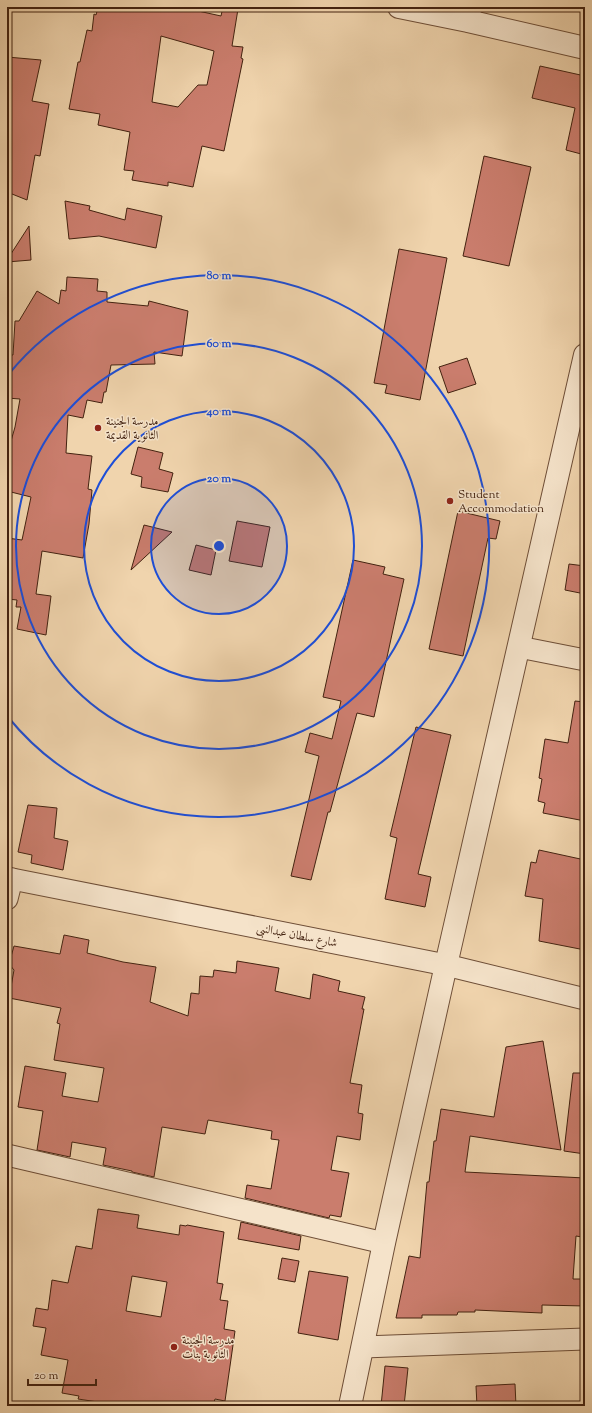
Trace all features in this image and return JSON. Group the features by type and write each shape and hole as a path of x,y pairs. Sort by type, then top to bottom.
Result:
{"street":[{"path":"399,7 469,14 585,48"},
{"path":"350,1406 384,1242 585,356"},
{"path":"519,646 585,660"},
{"path":"7,899 10,878"},
{"name":"شارع سلطان عبدالنبى","path":"10,878 446,965 585,999"},
{"path":"7,1155 384,1242"},
{"path":"363,1347 585,1339"}],"building":[{"path":"98,7 180,7 221,16 223,7 238,9 232,46 243,47 241,58 243,59 224,151 202,146 193,187 168,182 168,186 132,180 134,171 124,170 130,132 98,125 100,114 69,109 78,62 80,62 87,30 92,31 94,14 96,15","holes":["161,36 214,51 207,85 198,85 178,107 152,102"]},
{"path":"7,57 41,60 32,101 49,104 40,156 35,155 27,200 7,192"},
{"path":"540,66 585,76 585,155 566,150 575,108 532,98"},
{"path":"484,156 531,167 509,266 463,256"},
{"path":"65,201 90,206 89,210 125,220 127,208 162,216 156,248 99,236 69,239"},
{"path":"29,226 31,260 7,262 7,260"},
{"path":"399,249 447,258 420,400 385,393 387,385 374,383"},
{"path":"67,277 98,279 97,291 107,292 107,302 148,306 149,301 188,311 182,356 154,352 155,364 111,365 106,392 104,392 102,403 87,400 83,418 68,415 66,453 92,456 88,489 92,490 89,524 83,558 42,551 36,594 51,596 46,635 17,629 21,607 16,607 17,600 7,599 7,538 22,540 31,497 7,491 7,455 15,427 20,399 7,398 11,355 13,355 15,321 19,321 37,291 59,304 61,290 66,291"},
{"path":"467,358 476,384 448,393 439,367"},
{"path":"138,447 163,453 159,469 173,473 168,492 141,487 142,477 131,474"},
{"path":"458,511 500,521 496,539 488,538 463,656 429,649"},
{"path":"237,521 270,527 262,567 229,561"},
{"path":"144,525 172,532 131,570"},
{"path":"196,545 216,550 211,575 189,570"},
{"path":"353,560 385,567 383,574 404,579 374,717 357,713 330,812 328,812 311,880 291,876 319,756 305,752 310,733 332,739 341,701 323,697"},
{"path":"569,564 585,566 585,594 565,590"},
{"path":"575,701 585,702 585,821 543,813 545,803 538,801 542,779 539,778 545,739 568,743"},
{"path":"416,727 451,735 418,874 431,877 425,907 385,899 397,838 390,836"},
{"path":"28,805 57,808 54,838 68,841 63,870 31,863 32,855 18,852"},
{"path":"539,850 585,860 585,950 539,941 543,899 525,896 531,862 536,863"},
{"path":"64,935 89,940 87,953 123,962 156,967 150,1002 188,1016 191,993 199,994 200,976 213,977 214,970 236,973 237,961 279,968 275,991 310,999 313,974 340,981 338,991 365,997 350,1083 362,1085 358,1113 363,1114 360,1140 337,1136 331,1170 349,1173 341,1217 330,1215 329,1218 245,1198 247,1185 271,1189 279,1140 271,1139 272,1131 208,1120 205,1134 162,1127 154,1177 103,1165 106,1148 72,1142 70,1157 37,1150 43,1111 18,1107 25,1066 66,1073 62,1096 98,1102 104,1068 54,1060 60,1024 57,1023 61,1008 9,998 14,970 9,964 14,946 60,954"},
{"path":"543,1041 561,1150 470,1136 465,1172 585,1178 585,1204 582,1237 576,1236 573,1279 585,1279 585,1306 542,1305 542,1313 475,1310 475,1312 458,1312 457,1315 422,1315 422,1318 396,1318 409,1256 420,1258 427,1182 429,1182 434,1141 436,1141 441,1109 494,1117 506,1047"},
{"path":"573,1073 585,1073 585,1154 564,1151"},
{"path":"98,1209 139,1215 137,1228 179,1235 180,1225 187,1225 224,1232 217,1283 223,1284 220,1300 228,1301 224,1329 235,1331 225,1401 215,1399 213,1406 97,1406 98,1402 78,1399 79,1396 62,1393 68,1360 41,1355 46,1328 33,1326 36,1308 48,1310 52,1280 68,1283 76,1246 92,1249","holes":["132,1276 167,1282 161,1317 126,1311"]},
{"path":"241,1222 301,1236 299,1250 238,1239"},
{"path":"282,1258 299,1261 295,1282 278,1279"},
{"path":"309,1271 348,1277 338,1340 298,1333"},
{"path":"385,1366 408,1368 404,1406 381,1406"},
{"path":"515,1384 516,1406 477,1406 476,1386"}],"place":[{"name":"مدرسة الجنينة الثانوية القديمة","path":"98,428"},
{"name":"Student Accommodation","path":"450,501"},
{"name":"مدرسة الجنينة الثانوية بنات","path":"174,1347"}]}
